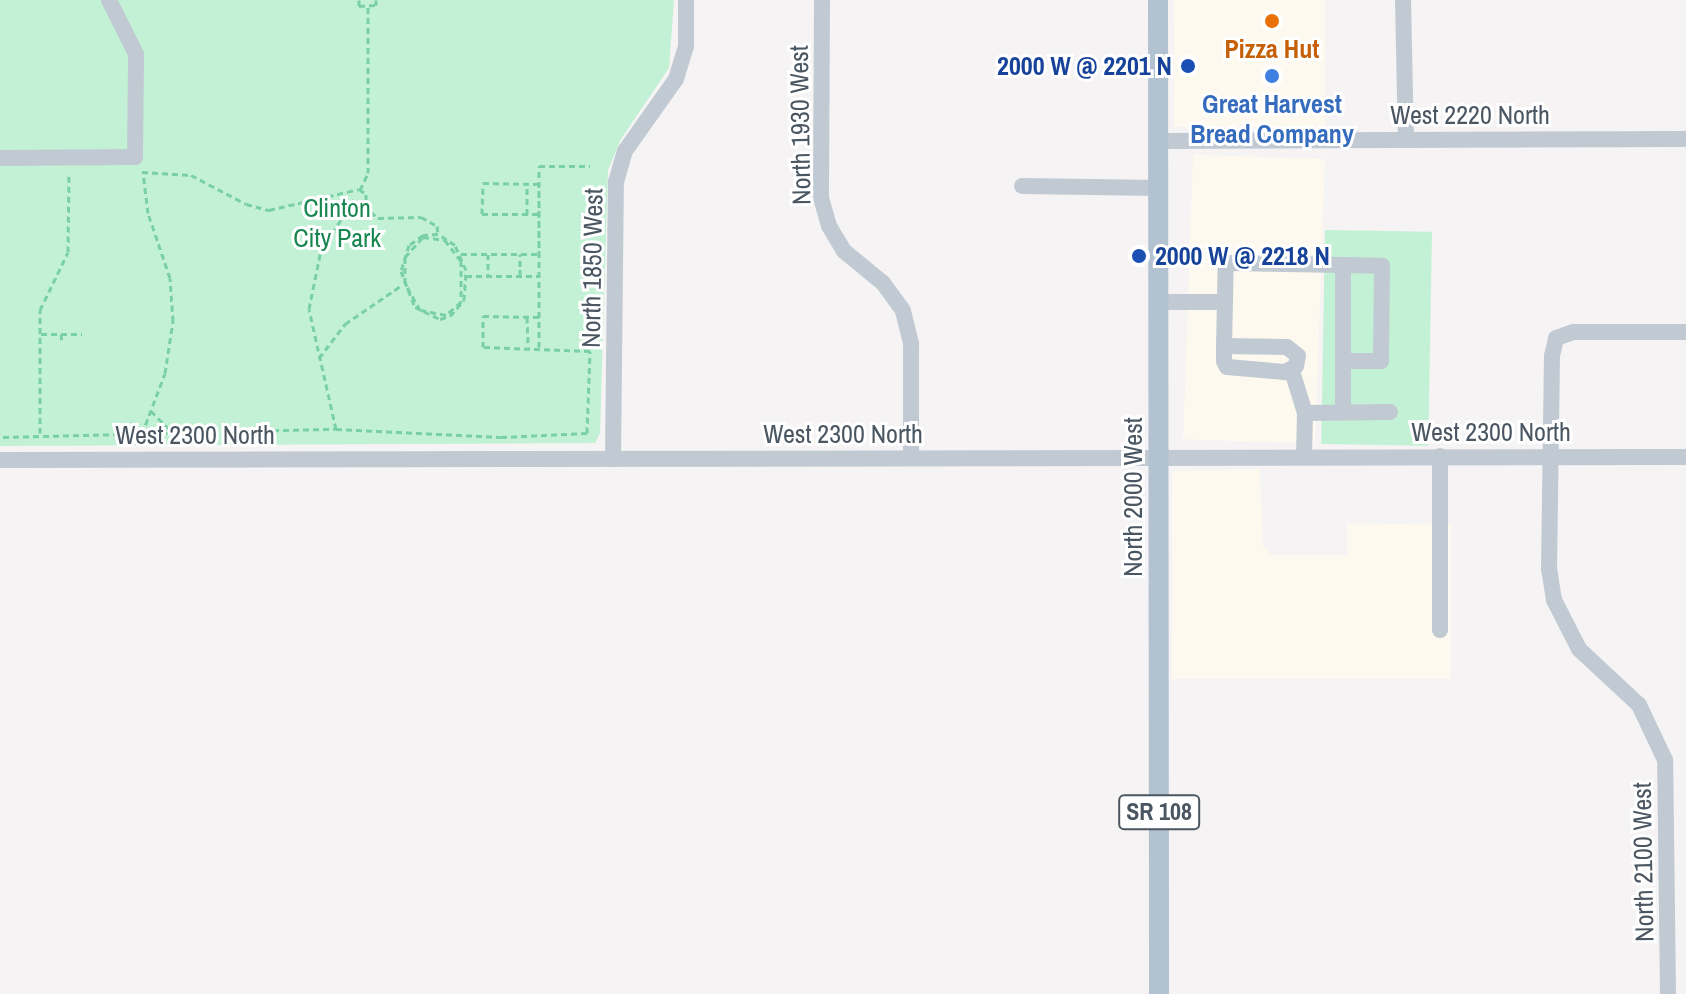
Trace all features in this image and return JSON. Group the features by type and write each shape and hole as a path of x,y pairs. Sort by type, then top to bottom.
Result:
{"main road":[{"name":"North 2000 West","path":"1158,0 1159,994"}],"street":[{"path":"0,158 135,157 136,54 109,0"},
{"name":"North 1850 West","path":"613,459 616,182 625,151 676,79 686,46 686,0"},
{"name":"North 1930 West","path":"822,0 821,198 829,226 844,251 883,283 903,311 911,344 911,458"},
{"path":"1403,0 1406,139"},
{"name":"West 2220 North","path":"1158,141 1686,139"},
{"path":"1022,186 1159,188"},
{"path":"1292,371 1234,371 1224,361 1226,263 1382,266 1381,361 1343,361"},
{"path":"1343,265 1343,412"},
{"path":"1159,302 1225,302"},
{"name":"North 2100 West","path":"1668,994 1665,760 1639,705 1579,649 1554,600 1549,570 1550,456 1556,338 1573,332 1686,332"},
{"path":"1224,346 1294,350 1298,356 1292,371 1305,413 1304,457"},
{"path":"1305,413 1390,412"},
{"path":"1440,456 1440,630"},
{"name":"West 2300 North","path":"0,460 1686,457"}],"path":[{"path":"359,0 359,6 376,5 376,0"},
{"path":"128,172 198,177 263,209 350,195 360,190 368,173 368,6"},
{"path":"539,347 539,166 590,166"},
{"path":"40,433 41,303 68,252 69,171 84,171"},
{"path":"142,434 170,352 173,300 163,253 145,201 143,172"},
{"path":"539,184 483,183 482,214 540,214"},
{"path":"527,183 527,214"},
{"path":"360,190 366,198 363,205"},
{"path":"336,429 331,391 319,358 309,309 314,270 352,203 350,195"},
{"path":"352,203 363,205 388,220 421,217 437,226 438,234 461,254 466,276 464,300 450,316 440,319 415,307 403,284 402,261 409,245 423,235 438,234"},
{"path":"423,237 437,237 454,248 465,274 461,302 454,310 439,317 420,310 405,283 405,257 423,237"},
{"path":"461,254 538,254"},
{"path":"488,254 488,276"},
{"path":"520,254 520,276"},
{"path":"466,276 540,276"},
{"path":"319,358 345,324 403,284"},
{"path":"3,437 40,433 175,434 336,429 501,437 587,433 590,351 483,347 483,316 540,317"},
{"path":"527,317 528,347"},
{"path":"40,334 82,334"},
{"path":"61,334 62,342"},
{"path":"151,411 175,434"},
{"path":"131,422 132,434"}],"shaded area":[{"path":"1174,0 1325,0 1325,127 1174,127"},
{"path":"1193,154 1325,159 1315,444 1183,439"},
{"path":"1260,469 1263,546 1271,555 1347,555 1347,523 1451,525 1451,679 1172,679 1172,471"}],"green space":[{"name":"Clinton City Park","path":"0,0 674,0 669,68 621,139 608,170 600,433 595,443 0,446"},
{"path":"1325,230 1432,232 1428,446 1321,444"}],"place":[{"name":"Pizza Hut","path":"1272,21"},
{"name":"2000 W @ 2201 N","path":"1188,66"},
{"name":"Great Harvest Bread Company","path":"1272,76"},
{"name":"2000 W @ 2218 N","path":"1139,256"}]}
